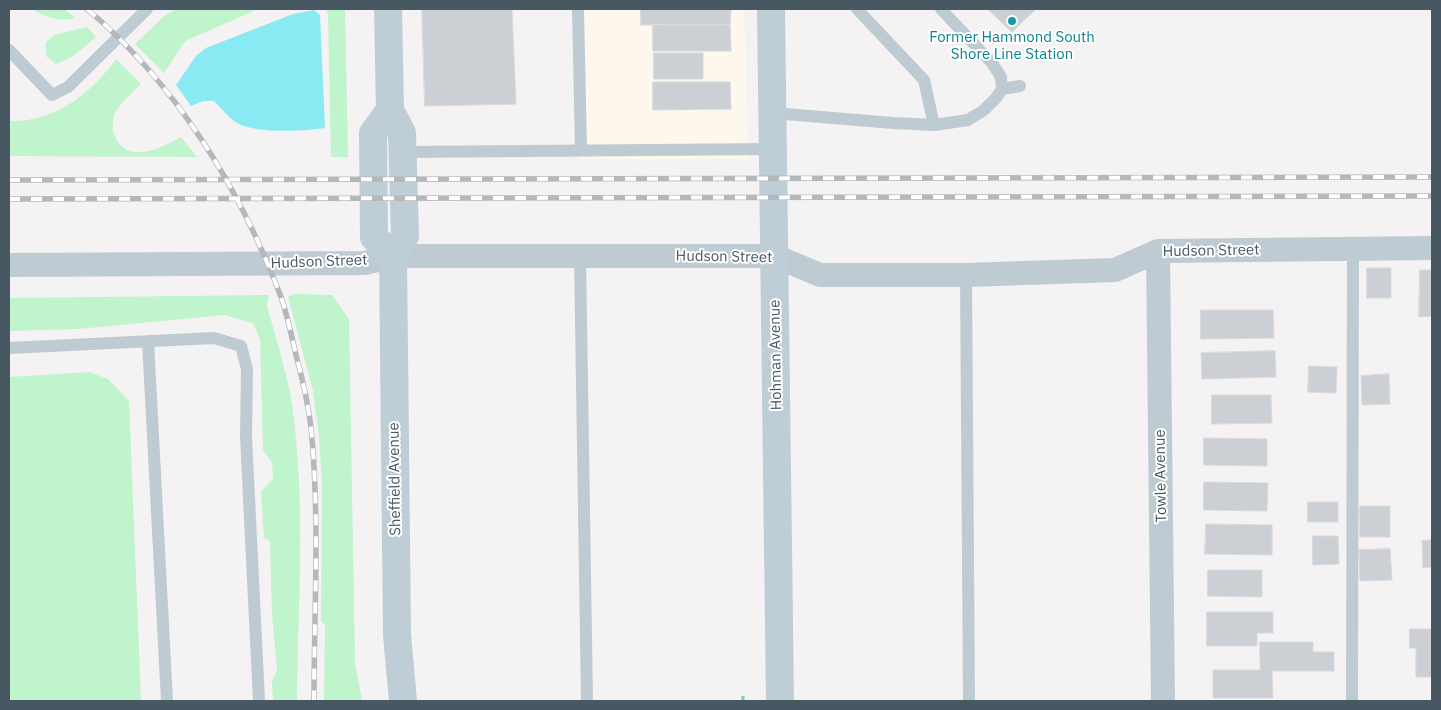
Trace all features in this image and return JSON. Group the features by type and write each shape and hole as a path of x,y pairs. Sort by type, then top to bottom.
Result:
{"main road":[{"path":"388,9 390,110 402,132 406,236 392,256 374,237 373,133 390,110"},
{"name":"Hohman Avenue","path":"771,9 774,113 780,701"},
{"name":"Sheffield Avenue","path":"392,256 397,635 403,701"}],"street":[{"name":"Hudson Street","path":"9,265 365,263 392,256 775,256 820,275 966,275 1115,270 1158,252 1432,248"},
{"name":"Towle Avenue","path":"1158,252 1163,701"}],"lane":[{"path":"9,50 52,95 68,87 148,9"},
{"path":"578,9 581,150"},
{"path":"857,9 924,80 934,124"},
{"path":"774,113 934,124 968,120 984,110 996,98 1002,89 1002,77 992,63 941,9"},
{"path":"1002,89 1020,86"},
{"path":"403,152 774,149"},
{"path":"1352,701 1353,249"},
{"path":"580,256 587,701"},
{"path":"966,275 969,701"},
{"path":"9,348 214,338 240,346 247,369 246,438 259,701"},
{"path":"148,341 168,701"}],"path":[{"path":"743,696 743,701"}],"shaded area":[{"path":"578,9 744,9 749,159 581,159"}],"green space":[{"path":"32,9 64,9 75,18 53,18"},
{"path":"176,9 258,9 185,41 164,73 135,44 163,17"},
{"path":"326,9 345,9 348,157 331,157 328,14"},
{"path":"87,27 96,37 72,57 56,64 46,56 46,42 54,35"},
{"path":"116,59 141,84 127,97 115,113 113,133 120,144 127,150 145,152 164,146 181,137 197,157 9,156 9,121 41,117 70,104 95,83"},
{"path":"295,294 332,295 349,319 355,663 362,701 324,701 325,625 321,621 322,483 319,437 313,391 288,297"},
{"path":"269,295 267,306 292,405 299,479 300,553 297,701 273,701 272,681 277,670 272,613 270,541 264,538 261,491 273,479 272,463 263,450 260,339 253,323 225,315 78,329 9,331 9,298"},
{"path":"89,372 108,379 129,401 141,701 9,701 9,377"}],"water":[{"path":"314,10 320,15 325,128 280,131 245,126 234,121 214,101 203,101 191,106 176,85 196,56 206,48 293,14"}],"building":[{"path":"422,9 519,9 512,10 516,104 425,106"},
{"path":"641,9 731,9 730,25 641,25"},
{"name":"Former Hammond South Shore Line Station","path":"988,9 1036,9 1012,32"},
{"path":"653,24 730,25 731,51 653,51"},
{"path":"654,53 703,53 703,79 654,79"},
{"path":"653,82 730,82 731,109 653,110"},
{"path":"1367,268 1391,268 1391,298 1367,298"},
{"path":"1420,270 1432,270 1432,316 1419,317"},
{"path":"1201,310 1273,310 1274,338 1201,339"},
{"path":"1275,351 1276,377 1202,379 1201,353"},
{"path":"1309,366 1337,367 1336,393 1308,392"},
{"path":"1389,374 1390,404 1362,405 1361,376"},
{"path":"1212,395 1271,395 1272,423 1212,424"},
{"path":"1204,438 1267,439 1267,466 1204,465"},
{"path":"1204,482 1268,483 1267,511 1204,510"},
{"path":"1308,502 1338,502 1338,522 1308,522"},
{"path":"1360,506 1390,506 1390,537 1360,537"},
{"path":"1206,524 1272,525 1272,555 1205,554"},
{"path":"1313,536 1338,536 1339,564 1313,565"},
{"path":"1432,540 1432,567 1423,568 1422,541"},
{"path":"1390,549 1392,580 1360,581 1359,550"},
{"path":"1208,570 1262,570 1262,597 1208,596"},
{"path":"1207,612 1273,612 1273,633 1257,633 1257,646 1207,646"},
{"path":"1410,629 1432,629 1432,677 1416,677 1416,648 1410,648"},
{"path":"1260,642 1313,642 1313,652 1334,652 1334,671 1272,671 1273,698 1213,698 1213,670 1260,670"}],"railway":[{"path":"87,9 119,38 149,70 177,104 202,140 246,217 265,256 281,297 307,401 314,461 316,529 314,701"},
{"path":"9,180 1432,177"},
{"path":"9,199 1432,196"}],"place":[{"name":"Former Hammond South Shore Line Station","path":"1012,21"}]}
